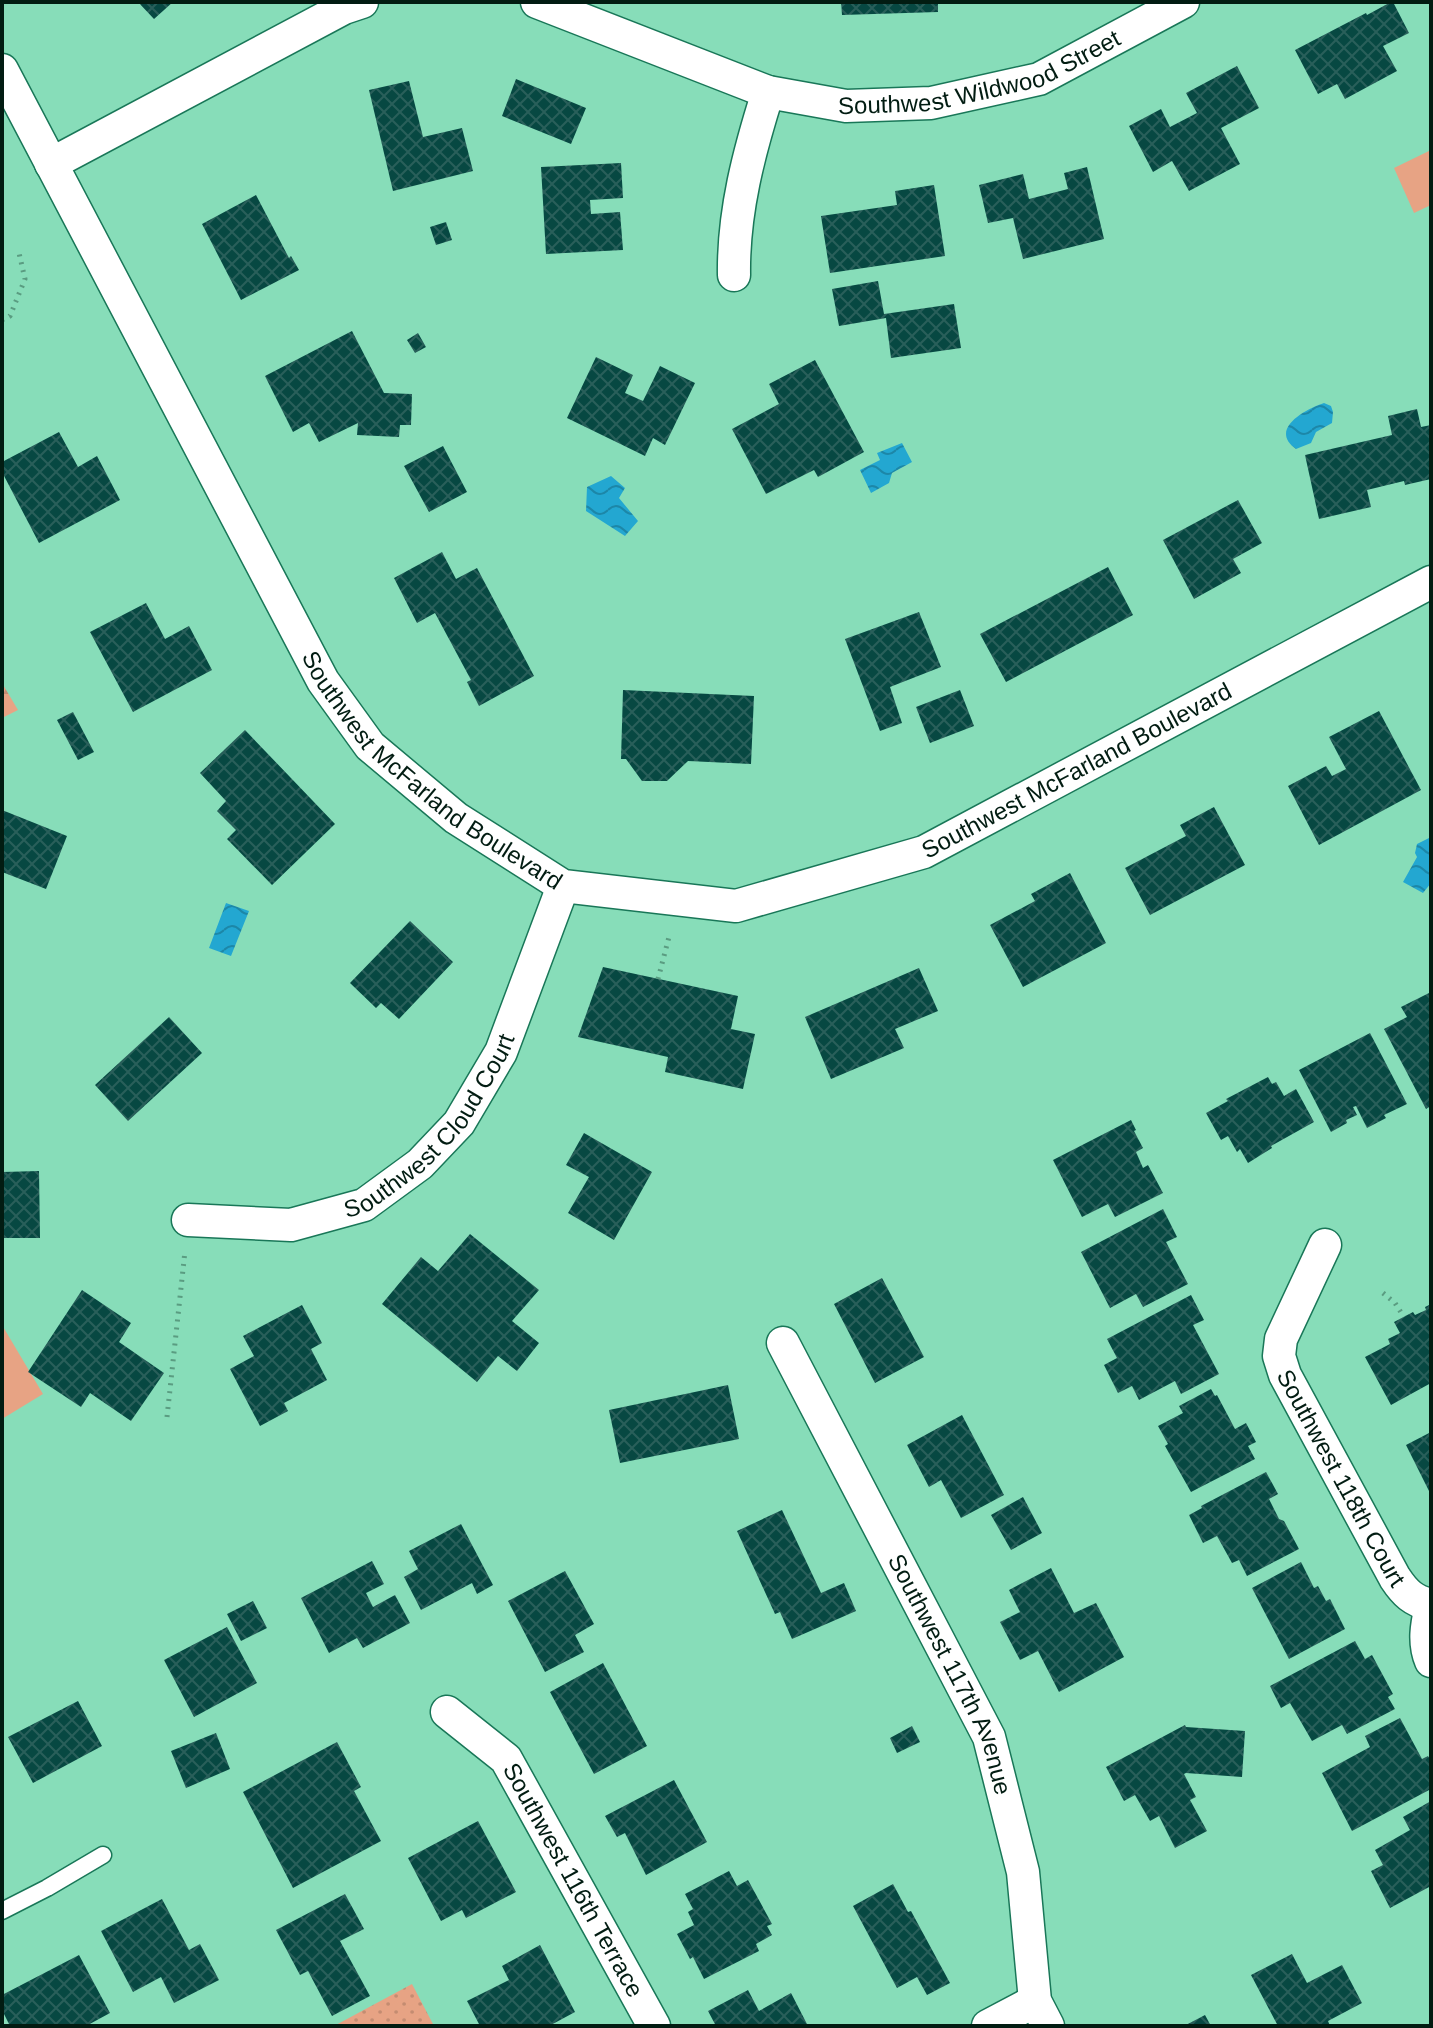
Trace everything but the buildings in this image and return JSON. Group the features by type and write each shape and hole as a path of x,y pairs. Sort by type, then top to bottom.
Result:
{"street":[{"path":"51,164 344,8 362,2"},
{"name":"Southwest Wildwood Street","path":"537,2 768,92 846,106 931,103 1039,79 1183,2"},
{"name":"Southwest McFarland Boulevard","path":"2,70 323,681 370,746 456,818 563,886 736,906 924,852 1431,582"},
{"path":"734,275 739,197 768,92"},
{"name":"Southwest Cloud Court","path":"188,1220 291,1225 364,1205 420,1164 459,1123 501,1052 563,886"},
{"name":"Southwest 118th Court","path":"1325,1245 1281,1339 1279,1356 1285,1375 1395,1578 1404,1592 1418,1602 1431,1605"},
{"name":"Southwest 117th Avenue","path":"783,1343 989,1737 1023,1872 1042,2014"},
{"path":"1431,1605 1426,1630 1431,1661"},
{"name":"Southwest 116th Terrace","path":"447,1712 506,1759 654,2026"},
{"path":"988,2026 1042,2014"}],"lane":[{"path":"2,1911 103,1855"}],"path":[{"path":"2,320 10,316 25,279 19,253"},
{"path":"658,979 670,933"},
{"path":"167,1417 188,1220"},
{"path":"1383,1293 1395,1303 1404,1317"}],"green space":[{"path":"1431,150 1431,205 1414,213 1394,168"},
{"path":"2,683 18,710 2,718"},
{"path":"2,1325 43,1394 2,1419"},
{"path":"412,1984 434,2026 334,2026"}],"water":[{"path":"1324,403 1331,406 1332,423 1316,432 1311,443 1296,449 1288,442 1288,427 1300,415"},
{"path":"902,443 912,462 892,473 889,483 871,493 860,470 880,460 877,453"},
{"path":"611,476 625,488 619,498 638,521 625,536 586,511 587,487"},
{"path":"1431,837 1431,883 1423,893 1403,882 1417,857 1417,844"},
{"path":"226,903 249,911 231,956 209,948"}]}
